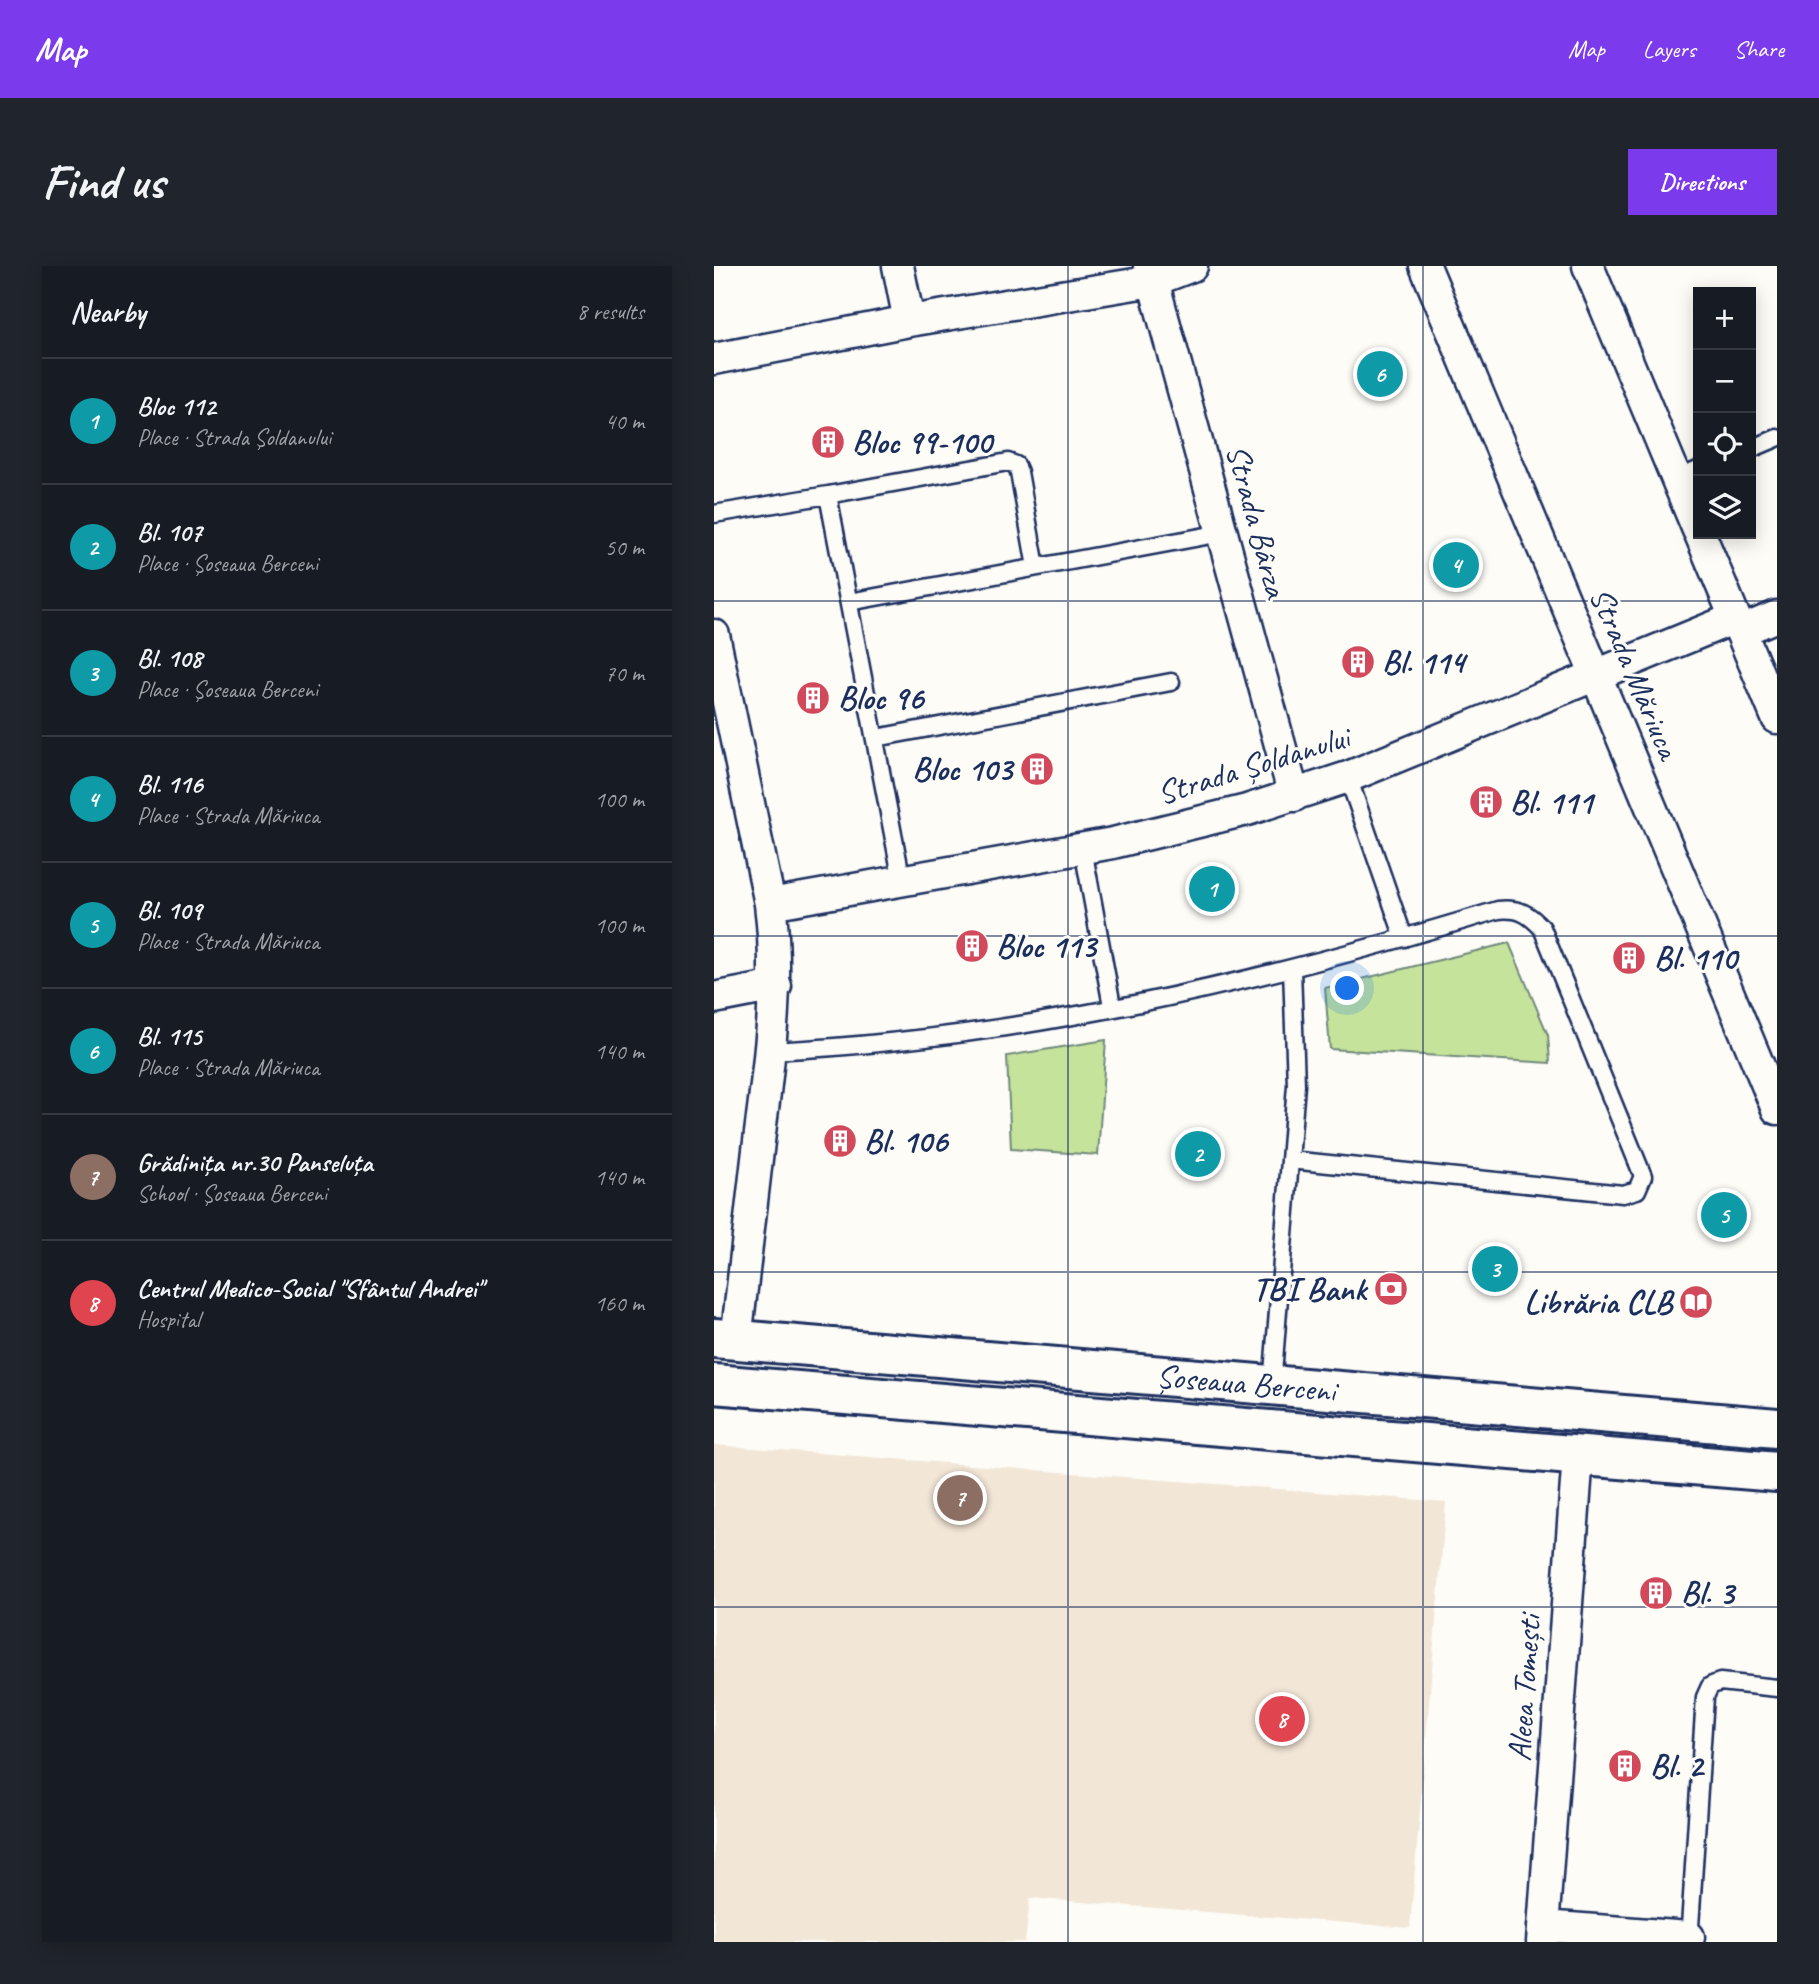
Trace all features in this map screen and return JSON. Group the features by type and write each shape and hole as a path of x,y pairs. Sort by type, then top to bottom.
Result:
{"main road":[{"name":"Șoseaua Berceni","path":"725,1339 1777,1428"},
{"name":"Șoseaua Berceni","path":"714,1384 1777,1472"}],"street":[{"path":"898,266 909,321"},
{"path":"714,359 1192,266"},
{"name":"Strada Măriuca","path":"1425,266 1777,1109"},
{"path":"1588,266 1688,475 1693,501"},
{"name":"Strada Bârza","path":"1151,273 1294,796"},
{"path":"1702,539 1777,718"},
{"name":"Strada Șoldanului","path":"770,904 1083,849 1190,826 1294,796 1348,777 1596,676 1738,624 1777,616"},
{"path":"714,635 770,904 776,986 770,1051 725,1339"},
{"path":"714,998 776,986"},
{"name":"Aleea Tomești","path":"1578,1455 1542,1934 1689,1940"}],"lane":[{"path":"1756,447 1777,438"},
{"path":"714,514 1008,462 1016,465 1019,472 1036,567"},
{"path":"828,495 902,881"},
{"path":"849,602 1222,533"},
{"path":"876,738 1171,682"},
{"path":"1348,777 1404,938"},
{"path":"1083,849 1112,1006"},
{"path":"770,1051 866,1047 958,1034 1112,1006 1292,970 1498,910 1514,908 1528,913 1542,928 1643,1176 1637,1190 1623,1194 1290,1160"},
{"path":"1272,1386 1296,1085 1292,970"},
{"name":"Aleea Tomești","path":"1689,1940 1705,1697 1710,1686 1720,1682 1777,1688"}],"shaded area":[{"path":"714,1445 1446,1502 1410,1928 1030,1898 1025,1942 714,1942"}],"green space":[{"path":"1509,943 1548,1035 1550,1063 1330,1049 1325,988"},
{"path":"1106,1040 1098,1155 1011,1149 1007,1056"}],"place":[{"name":"Bl. 115","path":"1380,374"},
{"name":"Bloc 99-100","path":"828,442"},
{"name":"Bl. 116","path":"1456,565"},
{"name":"Bl. 114","path":"1358,662"},
{"name":"Bloc 96","path":"813,698"},
{"name":"Bloc 103","path":"1037,769"},
{"name":"Bl. 111","path":"1486,802"},
{"name":"Bloc 112","path":"1212,889"},
{"name":"Bloc 113","path":"972,946"},
{"name":"Bl. 110","path":"1629,958"},
{"name":"Bl. 106","path":"840,1141"},
{"name":"Bl. 107","path":"1198,1154"},
{"name":"Bl. 109","path":"1724,1215"},
{"name":"Bl. 108","path":"1495,1269"},
{"name":"TBI Bank","path":"1391,1289"},
{"name":"Librăria CLB","path":"1696,1302"},
{"name":"Grădinița nr.30 Panseluța","path":"960,1498"},
{"name":"Bl. 3","path":"1656,1593"},
{"name":"Centrul Medico-Social \"Sfântul Andrei\"","path":"1282,1719"},
{"name":"Bl. 2","path":"1625,1766"}]}
